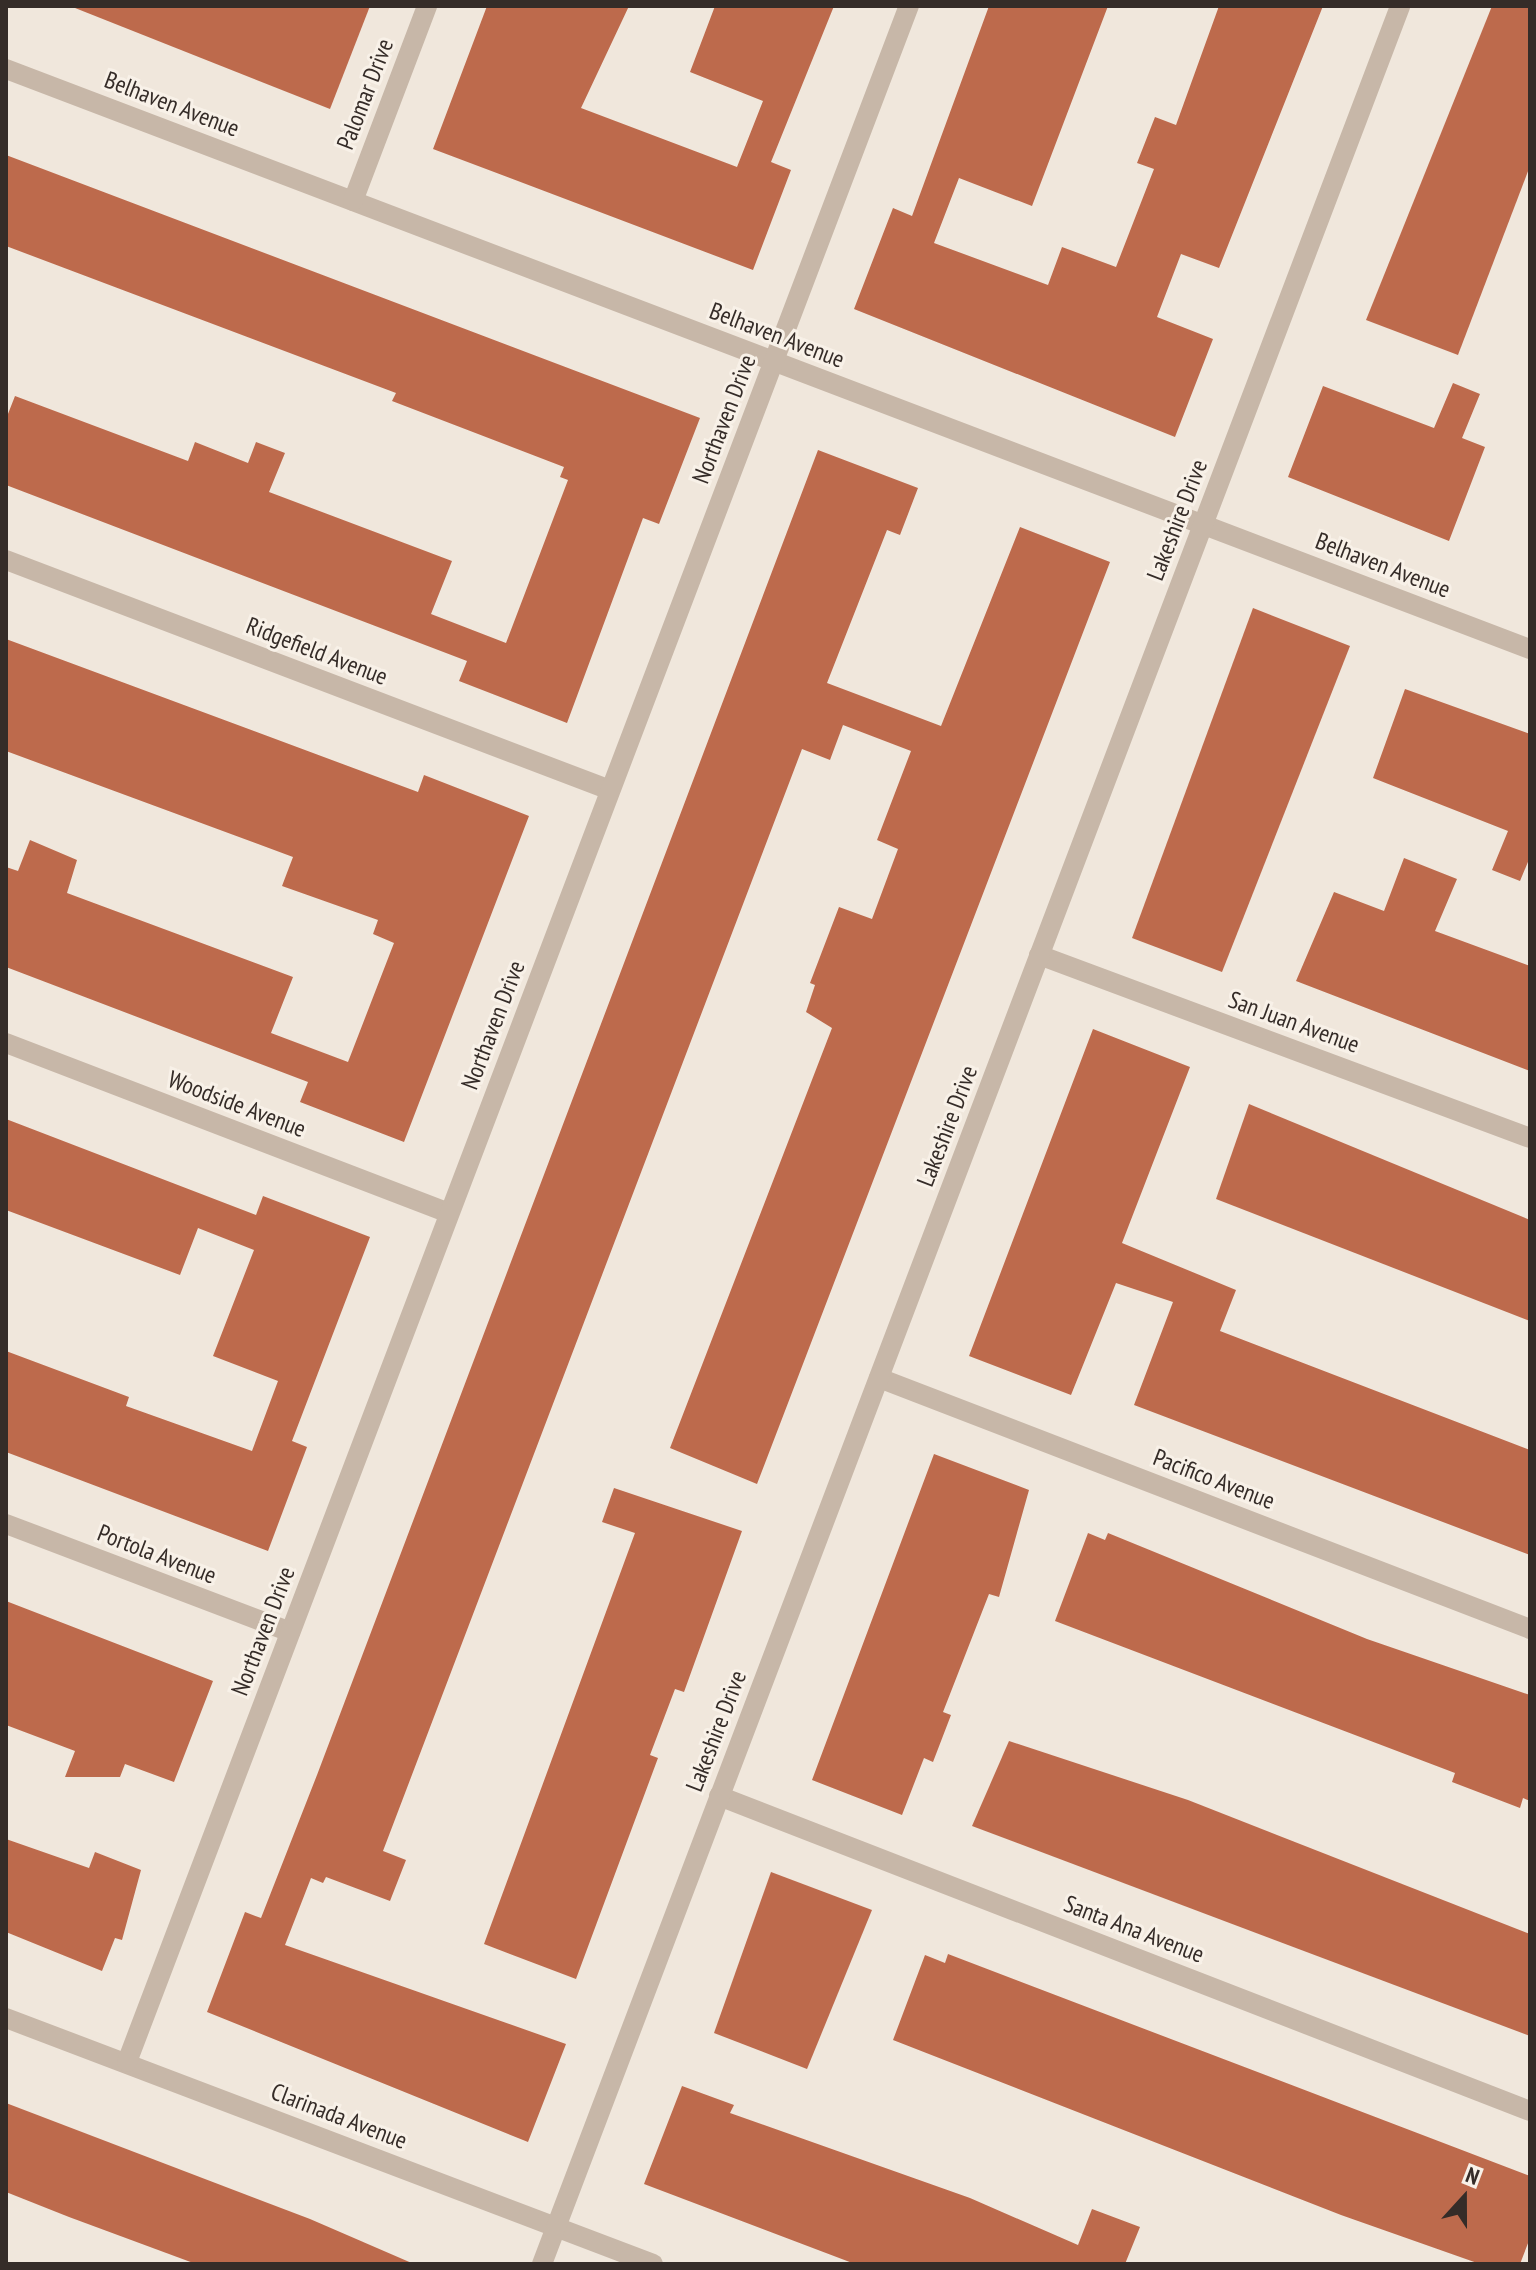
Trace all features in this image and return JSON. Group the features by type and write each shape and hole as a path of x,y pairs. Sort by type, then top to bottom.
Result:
{"street":[{"name":"Palomar Drive","path":"353,201 427,6"},
{"name":"Northaven Drive","path":"127,2062 909,6"},
{"name":"Lakeshire Drive","path":"542,2264 1400,6"},
{"name":"Belhaven Avenue","path":"6,69 1530,649"},
{"name":"Ridgefield Avenue","path":"6,560 610,790"},
{"name":"San Juan Avenue","path":"1039,955 1530,1138"},
{"name":"Woodside Avenue","path":"6,1043 449,1213"},
{"name":"Pacifico Avenue","path":"879,1378 1530,1629"},
{"name":"Portola Avenue","path":"6,1524 290,1632"},
{"name":"Santa Ana Avenue","path":"719,1796 1530,2111"},
{"name":"Clarinada Avenue","path":"6,2018 653,2264"}],"building":[{"path":"70,6 370,6 330,109"},
{"path":"487,6 629,6 581,108 737,167 763,101 690,72 715,6 834,6 771,162 791,170 753,270 433,149"},
{"path":"989,6 1108,6 1032,206 959,178 934,243 1048,285 1062,247 1116,267 1154,169 1137,163 1155,117 1176,125 1219,6 1323,6 1219,268 1181,254 1157,317 1213,339 1175,437 854,309 893,208 912,216"},
{"path":"1492,6 1530,6 1530,166 1458,355 1366,320"},
{"path":"6,155 700,418 659,524 643,518 567,723 459,681 467,661 6,485 6,419 15,396 188,461 195,442 248,463 256,442 285,453 269,492 452,561 431,614 506,643 568,480 560,477 564,467 392,401 396,393 6,246"},
{"path":"1453,383 1480,394 1462,438 1485,447 1449,541 1288,477 1323,386 1434,428"},
{"path":"818,450 918,488 900,535 887,530 827,683 941,726 1020,527 1110,562 757,1484 670,1448 832,1028 806,1012 815,985 810,983 839,907 872,919 898,849 877,840 911,751 843,725 830,760 802,749 383,1851 406,1860 390,1901 326,1877 323,1883 311,1878 285,1945 566,2044 528,2142 207,2012 245,1912 261,1918 317,1775"},
{"path":"1253,608 1350,646 1222,972 1132,938"},
{"path":"6,639 418,792 424,775 529,816 404,1142 300,1102 308,1082 6,967 6,867 18,871 30,840 77,860 67,893 293,977 271,1033 348,1062 394,943 373,934 378,920 282,886 293,857 6,751"},
{"path":"1405,689 1530,734 1530,857 1520,881 1492,870 1508,831 1373,778"},
{"path":"1404,858 1457,879 1435,931 1530,966 1530,1071 1296,981 1334,892 1384,911"},
{"path":"1093,1029 1190,1067 1122,1243 1236,1290 1220,1331 1530,1450 1530,1555 1134,1405 1173,1302 1116,1283 1071,1395 969,1356"},
{"path":"1249,1104 1530,1220 1530,1321 1216,1199"},
{"path":"6,1119 256,1215 263,1196 370,1237 292,1441 307,1447 268,1551 6,1452 6,1351 129,1397 126,1406 252,1451 278,1381 213,1356 254,1250 198,1228 180,1275 6,1210"},
{"path":"934,1454 1029,1490 999,1597 989,1594 943,1712 951,1715 933,1762 924,1758 902,1815 812,1780"},
{"path":"614,1488 742,1531 684,1692 675,1689 650,1755 658,1758 576,1979 484,1944 635,1533 602,1522"},
{"path":"1088,1533 1105,1540 1108,1533 1367,1639 1530,1695 1530,1801 1523,1798 1520,1808 1452,1782 1455,1773 1055,1621"},
{"path":"6,1601 213,1681 174,1782 125,1764 120,1777 65,1777 75,1751 6,1725"},
{"path":"1009,1741 1188,1800 1530,1934 1530,2036 972,1826"},
{"path":"6,1839 89,1868 95,1852 141,1870 122,1940 115,1938 102,1971 6,1932"},
{"path":"771,1872 872,1910 807,2069 714,2033"},
{"path":"948,1954 1530,2176 1530,2238 1520,2264 1480,2264 1341,2215 893,2040 925,1955 945,1963"},
{"path":"682,2086 734,2105 730,2113 970,2198 1078,2245 1092,2209 1140,2227 1125,2264 855,2264 644,2184"},
{"path":"6,2103 310,2219 414,2264 196,2264 69,2217 6,2192"}]}
